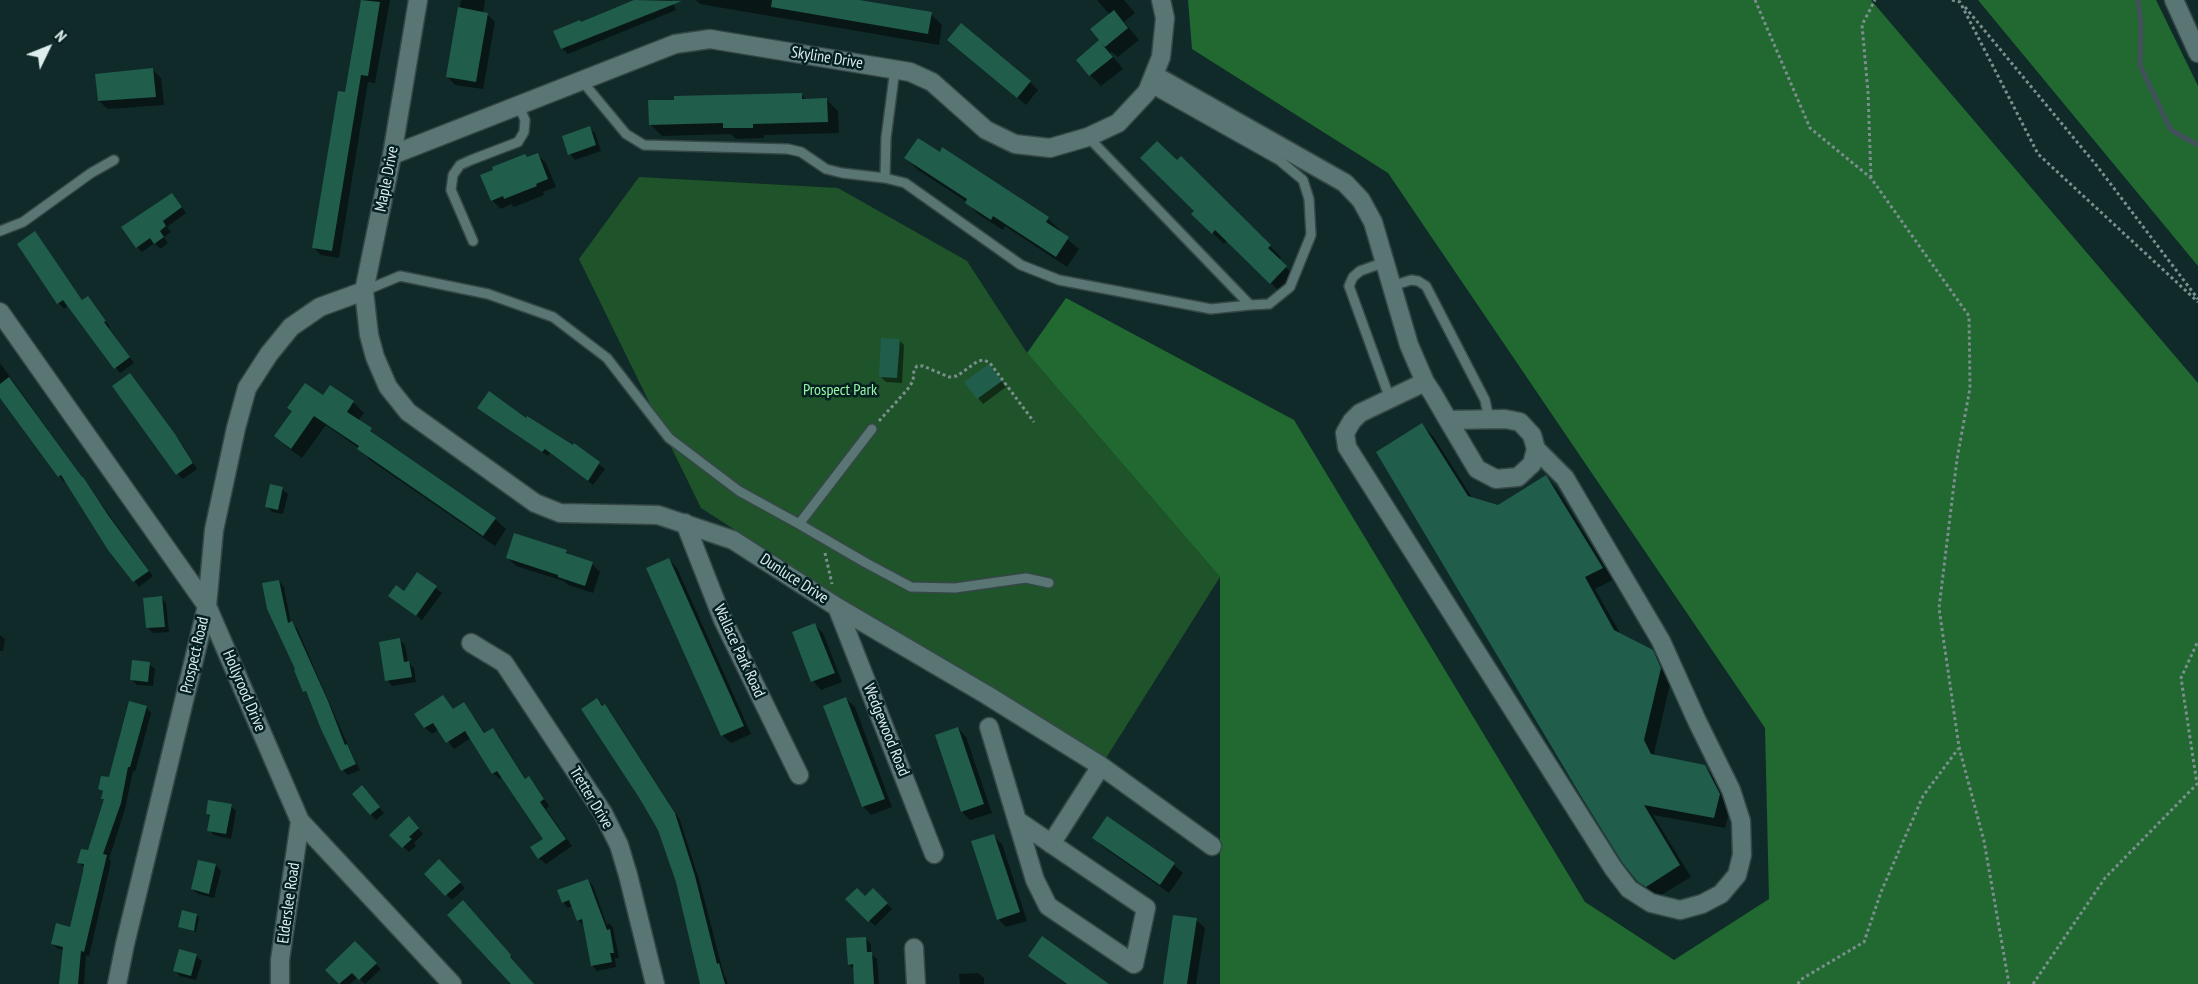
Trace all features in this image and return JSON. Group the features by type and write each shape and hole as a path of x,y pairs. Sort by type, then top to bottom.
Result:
{"street":[{"name":"Maple Drive","path":"375,357 369,335 364,291 392,155 418,0"},
{"name":"Skyline Drive","path":"392,155 675,44 710,39 910,72 932,82 986,130 1015,144 1050,148 1088,137 1118,123 1147,92 1161,57 1165,18 1161,0"},
{"path":"2174,0 2198,53"},
{"path":"1152,81 1345,183 1361,200 1373,222 1409,345 1425,382 1477,469 1496,479 1518,477 1532,464 1536,449"},
{"name":"Hollyrood Drive","path":"364,291 320,307 291,327 269,354 248,388 236,428 214,530 207,606 300,821 452,984"},
{"name":"Prospect Road","path":"0,312 207,606 117,984"},
{"name":"Dunluce Drive","path":"375,357 388,387 408,412 535,503 560,513 658,515 733,540 837,607 987,695 1101,766 1212,846"},
{"path":"1425,382 1360,413 1345,433 1347,447 1613,868 1629,889 1651,903 1680,909 1702,904 1721,894 1737,875 1740,865 1741,821 1731,790 1697,722 1661,641 1565,478 1536,449 1532,435 1520,422 1505,419 1448,420"},
{"name":"Wallace Park Road","path":"685,523 723,620 799,776"},
{"name":"Wedgewood Road","path":"837,607 934,854"},
{"name":"Tretter Drive","path":"471,643 504,663 603,813 628,875 655,984"},
{"path":"989,727 1035,880 1048,906 1134,964 1146,908 1018,821"},
{"path":"1051,843 1101,766"},
{"name":"Elderslee Road","path":"280,984 280,960 300,821"},
{"path":"914,948 916,984"}],"lane":[{"path":"885,178 886,138 895,69"},
{"path":"582,81 626,134 644,145 788,149 801,152 826,169 905,183 1021,265 1059,280 1211,309 1269,304 1290,287 1311,235 1309,199 1303,180 1279,160 1152,81"},
{"path":"473,240 451,190 453,176 460,165 518,142 524,132 525,120 519,106"},
{"path":"1088,137 1250,305"},
{"path":"0,231 23,222 91,173 114,160"},
{"path":"1385,262 1360,271 1353,277 1349,286 1390,399"},
{"path":"364,291 400,276 488,294 553,317 607,358 669,438 739,491 866,564 911,587 955,588 1026,578 1049,584"},
{"path":"1392,286 1411,280 1426,286 1485,400 1489,419"},
{"path":"799,524 872,429"}],"path":[{"path":"1755,0 1810,128 1871,178 1969,316 1970,388 1958,459 1939,608 1959,747 1984,841 2009,984"},
{"path":"1871,178 1868,92 1862,25 1875,0"},
{"path":"1952,0 1960,2 2097,166 2198,300"},
{"path":"1960,2 2038,154 2198,300"},
{"path":"872,429 908,390 917,366 923,366 949,377 957,376 978,361 984,360 990,363 1034,422"},
{"path":"822,537 837,607"},
{"path":"2033,984 2105,878 2197,784 2181,678 2198,641"},
{"path":"1797,984 1864,942 1881,892 1923,796 1959,747"}],"green space":[{"path":"1188,0 1871,0 2198,383 2198,984 1220,984 1220,577 1027,353 1066,298 1294,420 1585,902 1674,960 1769,899 1765,728 1388,173 1192,49"},
{"path":"1978,0 2156,0 2198,86 2198,266"},
{"name":"Prospect Park","path":"639,177 838,188 967,261 1027,353 1220,577 1101,766 701,508 579,259"}],"building":[{"path":"361,0 380,2 368,76 361,75 332,251 312,248 338,91 345,92"},
{"path":"634,0 682,1 561,49 553,31"},
{"path":"772,0 859,0 932,12 928,34 771,7"},
{"path":"458,7 488,13 476,82 446,77"},
{"path":"1114,10 1128,28 1105,47 1101,43 1113,57 1089,76 1076,60 1099,40 1090,29"},
{"path":"961,23 1031,81 1017,98 947,40"},
{"path":"153,68 156,97 98,101 95,74"},
{"path":"802,93 802,99 827,98 828,122 753,124 753,128 723,128 723,123 649,125 648,100 674,100 674,96"},
{"path":"590,126 596,145 568,155 562,136"},
{"path":"918,138 940,152 942,147 1049,217 1046,222 1069,237 1056,257 993,216 991,220 965,203 967,199 904,158"},
{"path":"1157,141 1177,160 1181,156 1271,245 1268,248 1287,266 1270,284 1215,230 1212,234 1191,214 1194,211 1140,158"},
{"path":"538,153 548,179 536,184 537,186 504,199 503,196 491,201 480,175 493,170 492,167 525,154 527,157"},
{"path":"172,193 182,207 163,221 166,226 160,231 164,237 154,244 150,238 136,248 121,227"},
{"path":"35,231 82,300 88,296 130,357 114,369 63,300 57,304 17,244"},
{"path":"881,338 900,339 897,378 879,377"},
{"path":"989,364 1002,381 977,399 964,382"},
{"path":"130,373 175,434 193,463 176,475 112,386"},
{"path":"9,377 149,571 133,582 108,550 61,475 58,477 0,398 0,384"},
{"path":"305,383 323,395 330,385 354,401 347,412 372,428 370,431 496,518 483,536 357,449 359,446 314,416 291,449 274,436 292,411 287,408"},
{"path":"489,391 526,418 527,416 573,445 574,443 600,462 588,481 545,449 542,452 477,408"},
{"path":"1422,423 1468,496 1498,505 1546,475 1603,568 1585,577 1614,630 1653,650 1661,668 1644,740 1651,754 1705,765 1720,794 1714,818 1644,805 1680,865 1646,887 1637,881 1622,862 1581,796 1376,452"},
{"path":"270,484 283,487 278,510 265,507"},
{"path":"514,533 567,550 566,553 593,562 585,586 506,558"},
{"path":"669,558 744,726 721,736 646,568"},
{"path":"417,572 437,586 416,616 388,596 396,585 404,591"},
{"path":"279,580 288,623 292,621 345,745 347,744 356,764 341,771 267,609 262,583"},
{"path":"162,596 165,627 146,628 143,598"},
{"path":"815,623 835,673 811,682 792,632"},
{"path":"400,638 404,662 409,661 412,677 385,681 379,642"},
{"path":"132,660 150,662 148,682 130,680"},
{"path":"443,695 453,709 464,702 484,733 493,728 525,779 529,776 544,799 540,802 566,839 538,859 530,847 543,839 497,771 492,774 465,731 446,743 433,723 424,728 414,714"},
{"path":"846,697 885,799 862,807 823,706"},
{"path":"597,698 602,706 605,704 675,813 695,876 717,964 719,963 725,984 700,984 676,882 658,830 581,709"},
{"path":"129,701 147,706 130,767 128,767 121,803 103,854 107,855 84,952 81,951 78,984 59,984 63,947 51,944 56,923 70,927 84,864 77,863 81,849 88,850 104,799 101,799 103,791 98,789 101,776 109,777"},
{"path":"958,727 984,804 961,812 935,735"},
{"path":"362,785 380,807 370,815 352,794"},
{"path":"208,800 232,804 226,834 207,831 210,815 206,814"},
{"path":"409,816 419,828 402,848 389,835"},
{"path":"1107,816 1175,863 1160,885 1092,838"},
{"path":"994,834 1020,912 997,920 971,841"},
{"path":"439,859 461,882 445,896 424,874"},
{"path":"198,860 216,864 209,894 191,889"},
{"path":"588,879 607,930 610,929 614,953 610,953 612,962 591,966 582,919 577,921 569,900 562,903 557,890"},
{"path":"857,888 865,896 873,888 888,903 868,922 845,899"},
{"path":"463,900 534,984 511,984 447,915"},
{"path":"182,910 197,914 194,931 178,927"},
{"path":"1173,915 1197,918 1187,984 1163,984"},
{"path":"1042,936 1109,984 1067,984 1028,956"},
{"path":"866,937 867,952 872,952 874,984 854,984 853,964 848,965 846,938"},
{"path":"355,941 377,963 359,980 352,973 339,984 325,970"},
{"path":"179,949 197,954 191,976 173,971"}],"waterway":[{"path":"2138,0 2141,23 2140,66 2171,130 2198,145"}]}
